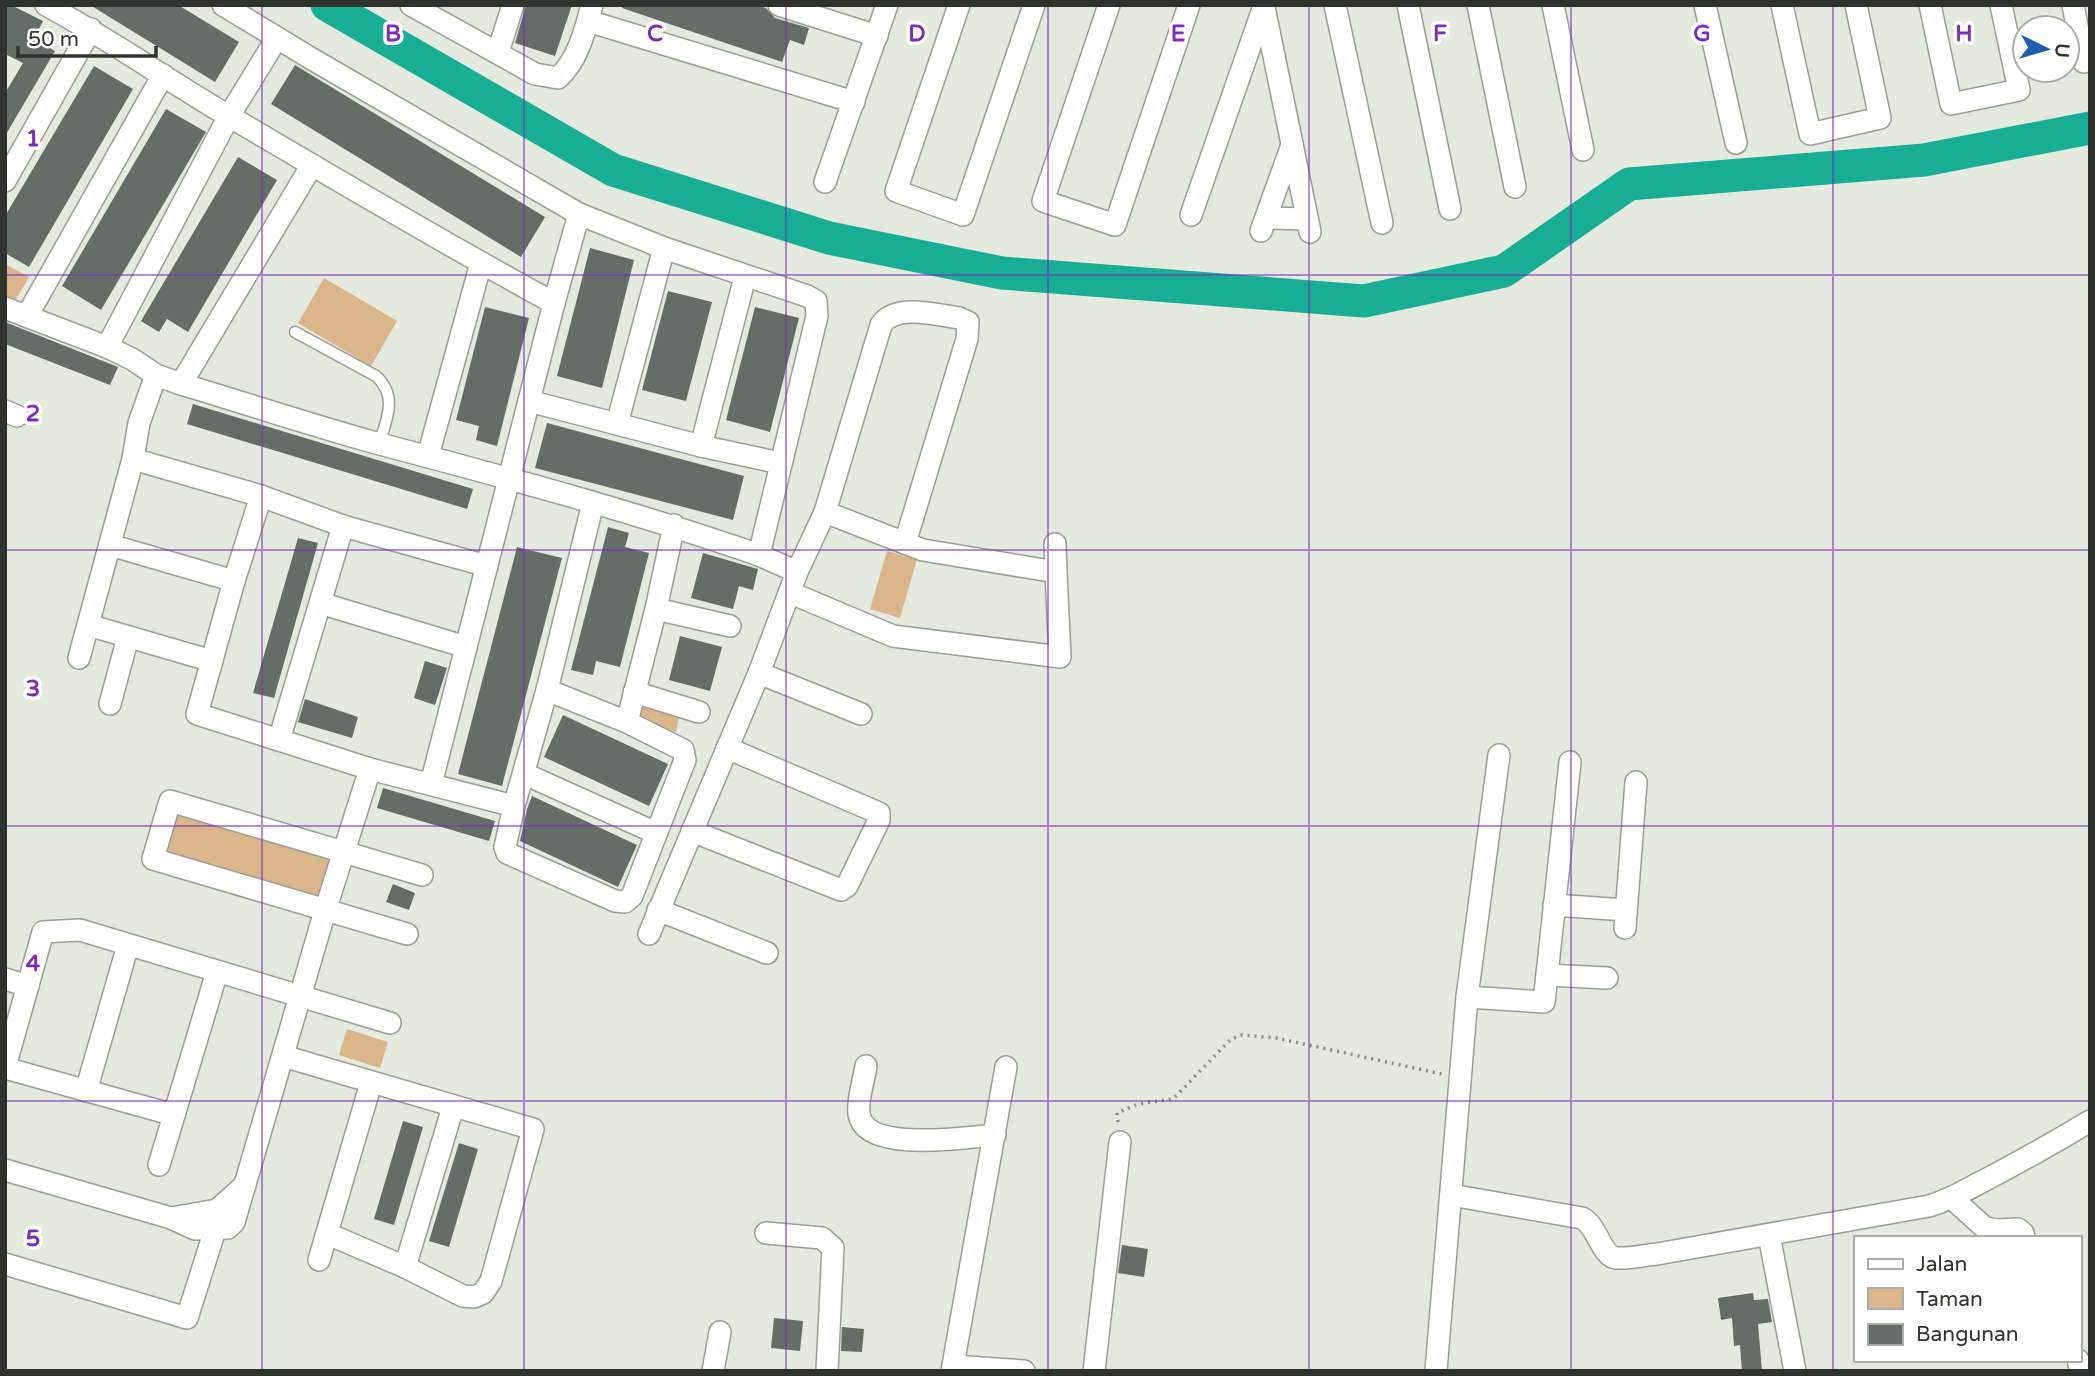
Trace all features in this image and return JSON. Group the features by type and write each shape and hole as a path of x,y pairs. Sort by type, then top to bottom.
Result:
{"street":[{"path":"46,5 91,29 312,165 554,303"},
{"path":"222,5 579,214 664,248 807,296 817,304 817,316 759,555"},
{"path":"411,5 437,11 535,74 558,78 568,68 590,13 854,102"},
{"path":"498,52 513,5"},
{"path":"825,182 887,5"},
{"path":"959,5 896,191 963,215 1034,5"},
{"path":"1109,5 1043,201 1115,225 1189,5"},
{"path":"1335,5 1382,223"},
{"path":"1408,5 1450,209"},
{"path":"1478,5 1515,187"},
{"path":"1553,5 1583,150"},
{"path":"1705,5 1736,143"},
{"path":"1782,5 1810,134 1880,118 1856,5"},
{"path":"1930,5 1951,104 2019,90 2001,5"},
{"path":"2073,5 2084,62"},
{"path":"1265,6 1309,225 1263,225 1292,144"},
{"path":"1191,215 1265,6"},
{"path":"791,7 877,36"},
{"path":"5,181 91,29"},
{"path":"107,347 229,116 277,38"},
{"path":"27,316 163,75"},
{"path":"181,384 312,165"},
{"path":"431,784 579,214"},
{"path":"617,424 664,248"},
{"path":"428,456 481,263"},
{"path":"701,446 744,276"},
{"path":"5,307 107,347 156,375 181,384 379,444 509,477 674,526 759,555 794,582 893,636 1060,657 1055,544"},
{"path":"649,934 825,512 881,325 891,314 903,312 959,318 968,322 967,340 905,543"},
{"path":"79,658 133,459 139,423 156,375"},
{"path":"529,401 701,446 780,463"},
{"path":"133,459 261,496 344,526 487,566"},
{"path":"261,496 197,714 370,769 514,806"},
{"path":"547,690 627,722 683,750 685,760 632,895 625,902 615,901 507,853 505,847 593,503"},
{"path":"825,512 923,550 1056,572"},
{"path":"279,740 344,526"},
{"path":"627,722 674,526"},
{"path":"110,545 234,581"},
{"path":"320,603 466,647"},
{"path":"656,609 730,626"},
{"path":"89,625 212,661"},
{"path":"110,704 128,637"},
{"path":"759,673 861,714"},
{"path":"634,692 699,712"},
{"path":"692,831 841,890 847,886 879,820 878,813 727,748"},
{"path":"1436,1371 1466,997 1499,755"},
{"path":"1466,997 1544,1002 1570,762"},
{"path":"5,1170 171,1218 195,1229 228,1228 234,1222 325,911 370,769"},
{"path":"525,774 656,833"},
{"path":"1554,905 1625,919 1636,782"},
{"path":"407,934 153,859 170,801 422,875"},
{"path":"658,910 767,953"},
{"path":"174,1115 5,1067 43,932 80,930 390,1023"},
{"path":"86,1091 128,945"},
{"path":"159,1165 217,972"},
{"path":"1547,975 1607,978"},
{"path":"5,979 28,986"},
{"path":"283,1056 533,1129 491,1281 483,1293 474,1297 463,1296 328,1234"},
{"path":"866,1066 859,1115 864,1126 874,1132 912,1141 995,1135"},
{"path":"1006,1068 953,1368 1024,1371"},
{"path":"319,1260 371,1083"},
{"path":"404,1268 453,1107"},
{"path":"1451,1195 1582,1217 1594,1228 1606,1253 1616,1258 1769,1235 1929,1206 1953,1199 2035,1155 2090,1121"},
{"path":"1094,1371 1120,1142"},
{"path":"171,1218 217,1210 245,1185"},
{"path":"1953,1199 1985,1228 2018,1229 2024,1236"},
{"path":"5,1264 187,1318 215,1230"},
{"path":"766,1233 822,1238 833,1248 827,1371"},
{"path":"1769,1235 1795,1371"},
{"path":"713,1371 720,1332"}],"lane":[{"path":"295,332 376,376 385,384 389,396 388,416 379,444"}],"path":[{"path":"1120,1142 1117,1113 1138,1104 1173,1099 1231,1040 1242,1035 1276,1038 1460,1078"}],"green space":[{"path":"5,264 29,277 15,301 5,295"},
{"path":"324,278 397,321 371,366 298,323"},
{"path":"887,551 917,559 900,618 870,609"},
{"path":"640,703 680,713 676,732 635,722"},
{"path":"174,809 330,857 317,901 161,853"},
{"path":"347,1029 388,1042 380,1068 339,1055"}],"building":[{"path":"5,5 11,5 43,21 34,39 55,51 5,136 5,93 23,63 5,54"},
{"path":"90,5 178,5 239,42 215,82"},
{"path":"526,5 572,5 555,56 515,43"},
{"path":"622,5 757,5 766,8 775,18 809,28 804,45 790,40 782,62 622,8"},
{"path":"295,65 545,217 521,257 271,104"},
{"path":"94,66 133,89 29,267 5,253 5,216"},
{"path":"166,109 206,132 101,310 62,286"},
{"path":"238,157 277,180 188,332 167,319 159,332 141,321"},
{"path":"590,248 634,260 602,388 557,376"},
{"path":"668,291 712,302 686,401 642,390"},
{"path":"485,307 529,318 497,446 476,440 479,426 456,420"},
{"path":"755,307 799,318 770,432 726,420"},
{"path":"5,322 118,367 110,385 5,344"},
{"path":"193,404 473,489 467,509 187,424"},
{"path":"547,423 744,476 733,520 535,468"},
{"path":"608,527 629,533 625,547 649,553 620,667 596,661 593,675 571,670"},
{"path":"298,538 318,543 274,698 253,693"},
{"path":"517,547 562,558 502,786 458,774"},
{"path":"703,553 758,569 753,590 739,586 733,609 691,598"},
{"path":"680,636 722,647 710,691 669,680"},
{"path":"425,661 447,668 435,705 414,698"},
{"path":"305,699 358,717 352,738 298,722"},
{"path":"563,715 668,764 649,806 544,757"},
{"path":"383,788 495,821 489,841 377,808"},
{"path":"532,796 637,845 618,887 520,841"},
{"path":"393,884 415,893 409,910 386,902"},
{"path":"403,1121 423,1127 394,1225 374,1219"},
{"path":"459,1143 478,1149 449,1247 429,1241"},
{"path":"1122,1245 1148,1249 1144,1277 1118,1273"},
{"path":"1753,1293 1754,1300 1768,1299 1772,1322 1758,1324 1762,1371 1742,1371 1740,1345 1734,1346 1732,1318 1721,1320 1718,1298"},
{"path":"774,1318 803,1321 800,1351 771,1348"},
{"path":"842,1327 864,1329 862,1352 841,1351"}],"waterway":[{"path":"327,5 613,170 829,238 1002,273 1364,301 1504,271 1629,184 1924,160 2090,128"}]}
